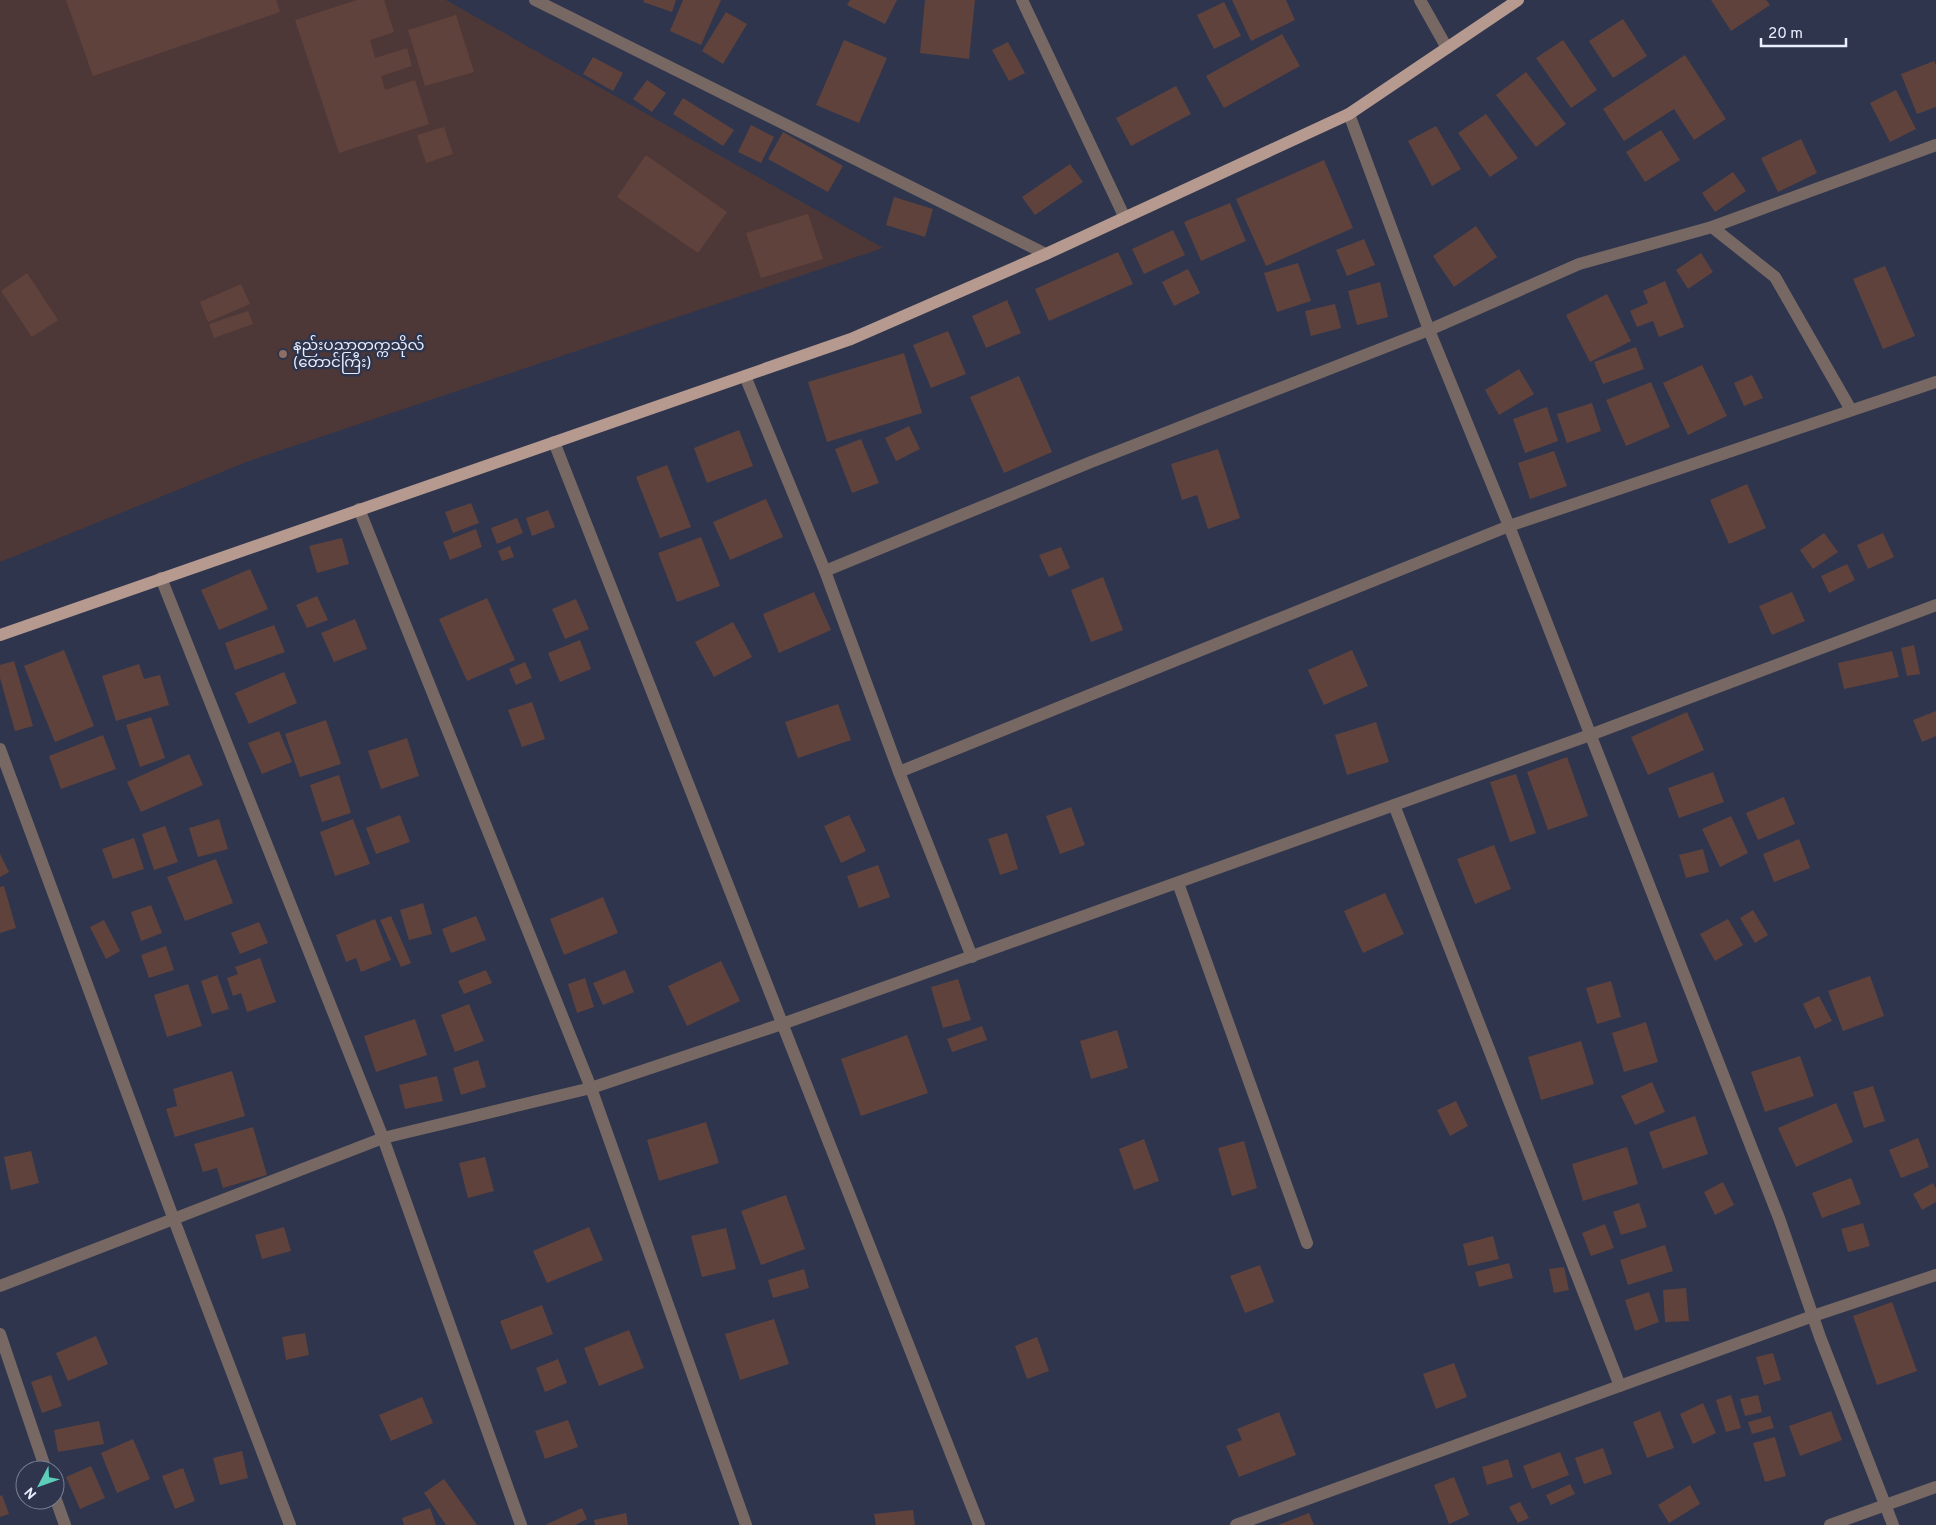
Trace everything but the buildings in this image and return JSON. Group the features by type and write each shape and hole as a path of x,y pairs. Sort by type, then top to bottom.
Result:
{"main road":[{"path":"0,635 851,339 1046,254 1124,216 1349,114 1518,0"}],"street":[{"path":"535,0 1046,254"},
{"path":"1022,0 1124,216"},
{"path":"1420,0 1447,48"},
{"path":"1349,114 1429,330 1509,526 1779,1218 1813,1316 1893,1525"},
{"path":"824,571 1091,462 1429,330 1579,264 1712,227 1936,145"},
{"path":"1712,227 1775,277 1851,410"},
{"path":"745,376 824,571 899,772 972,957"},
{"path":"899,772 1509,526 1936,382"},
{"path":"554,442 979,1525"},
{"path":"360,509 591,1088 746,1525"},
{"path":"161,578 383,1138 521,1525"},
{"path":"0,1286 383,1138 591,1088 782,1024 1590,734 1936,605"},
{"path":"0,749 174,1220 290,1525"},
{"path":"1394,805 1620,1386"},
{"path":"1178,883 1307,1243"},
{"path":"1236,1525 1813,1316 1936,1275"},
{"path":"0,1334 43,1460"},
{"path":"1830,1525 1936,1488"},
{"path":"60,1510 65,1525"}],"shaded area":[{"name":"နည်းပညာတက္ကသိုလ် (တောင်ကြီး)","path":"0,0 446,0 883,248 249,461 0,562"}],"place":[{"name":"နည်းပညာတက္ကသိုလ် (တောင်ကြီး)","path":"283,354"}]}
